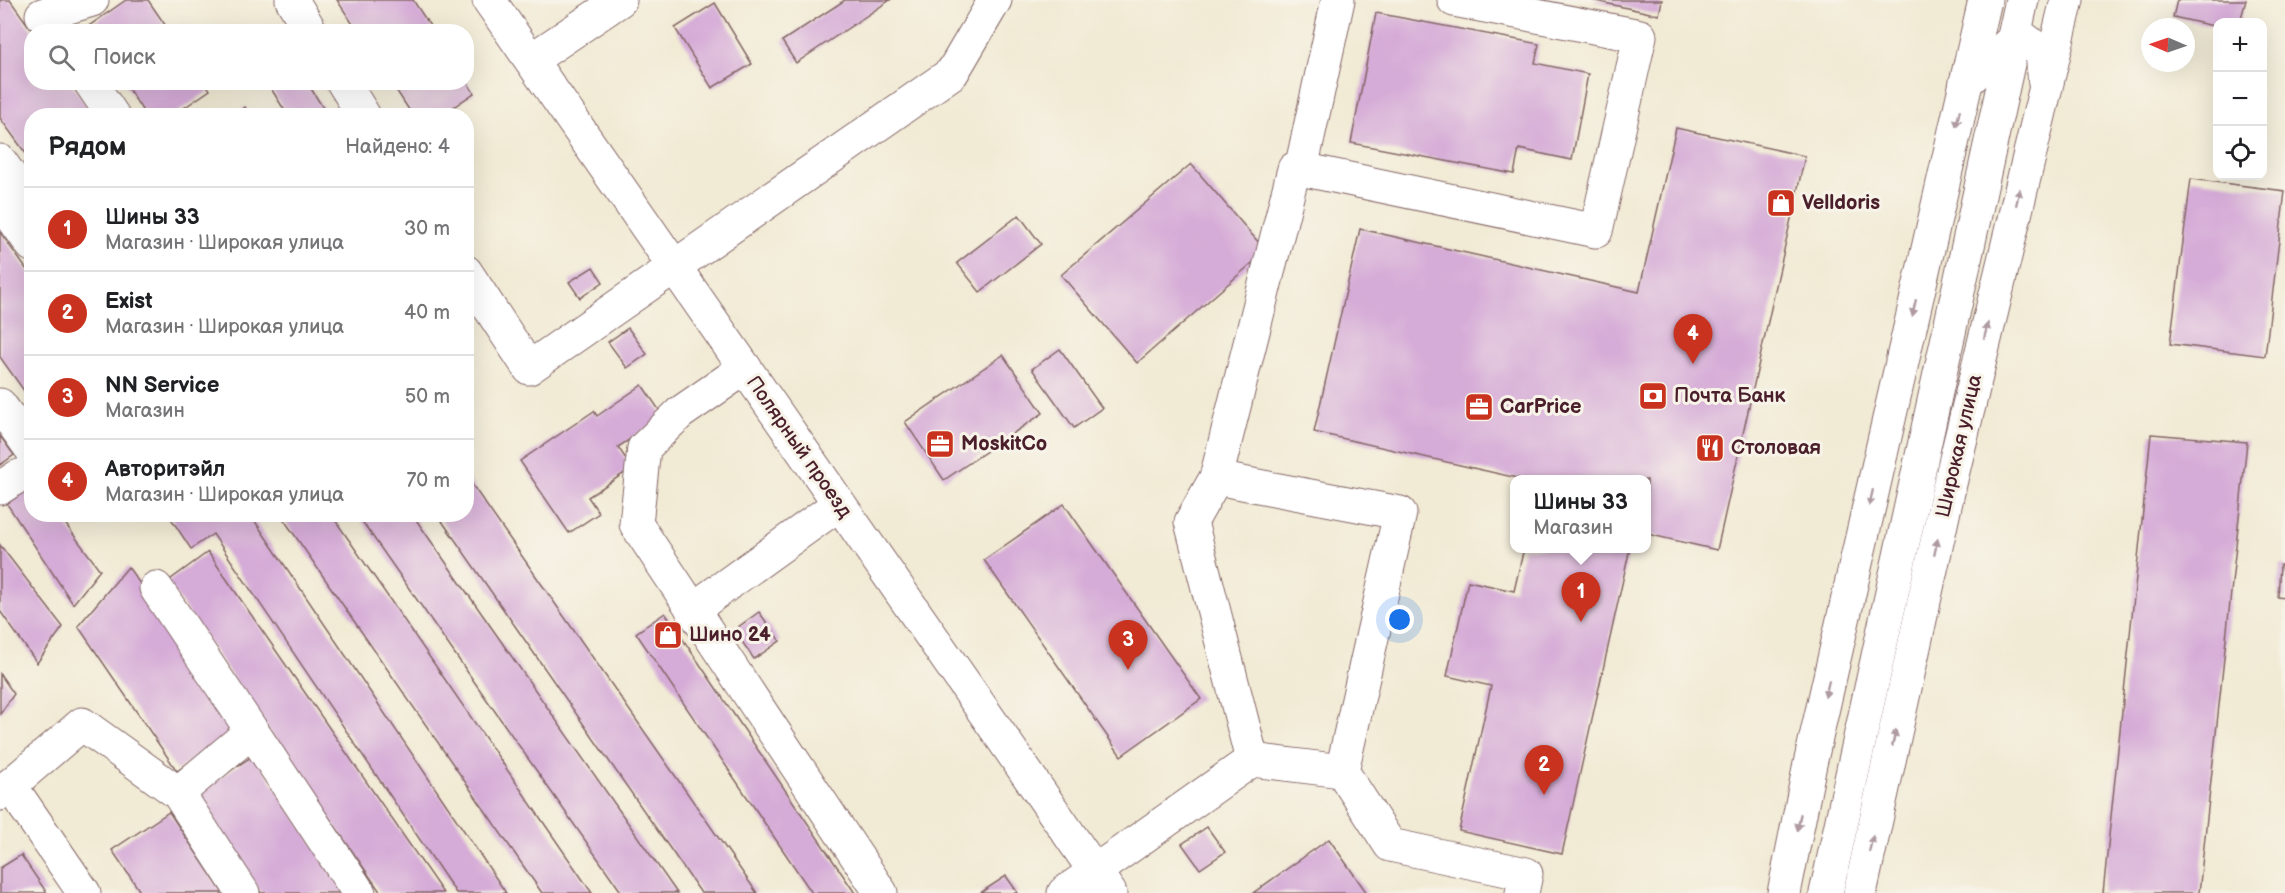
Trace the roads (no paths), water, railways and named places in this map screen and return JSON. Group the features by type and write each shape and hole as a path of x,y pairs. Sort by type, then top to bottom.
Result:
{"main road":[{"path":"43,15 92,0"},
{"path":"292,0 306,24"},
{"name":"Полярный проезд","path":"489,0 1102,882"},
{"path":"531,60 620,0"},
{"path":"474,284 529,368 952,73 995,0"},
{"path":"1301,169 1338,0"},
{"path":"1252,760 1191,522 1216,478 1294,169 1596,231 1640,36 1454,0"},
{"path":"1784,893 1810,764 1985,0"},
{"name":"Широкая улица","path":"1826,893 2022,0"},
{"name":"Широкая улица","path":"1860,893 1948,492 2067,0"},
{"path":"1966,82 2013,40 2026,40 2042,53 2045,84"},
{"path":"95,90 108,108"},
{"path":"348,90 359,108"},
{"path":"0,161 18,195 13,218 24,234"},
{"path":"745,368 680,413 644,448 636,524 881,893"},
{"path":"0,405 24,439"},
{"path":"0,488 24,475"},
{"path":"1216,478 1400,513 1342,771 1390,845 1526,874 1522,893"},
{"path":"692,610 839,504"},
{"path":"156,588 359,893"},
{"path":"84,893 5,789 82,724 178,793 243,893"},
{"path":"178,793 252,731"},
{"path":"1064,893 1102,882 1150,833 1252,760 1342,771"}],"place":[{"name":"Velldoris","path":"1781,203"},
{"name":"Авторитэйл","path":"1693,364"},
{"name":"Почта Банк","path":"1653,396"},
{"name":"CarPrice","path":"1479,407"},
{"name":"MoskitCo","path":"940,444"},
{"name":"Столовая","path":"1710,448"},
{"name":"Шины 33","path":"1581,622"},
{"name":"Шино 24","path":"668,635"},
{"name":"NN Service","path":"1128,670"},
{"name":"Exist","path":"1544,795"}]}
